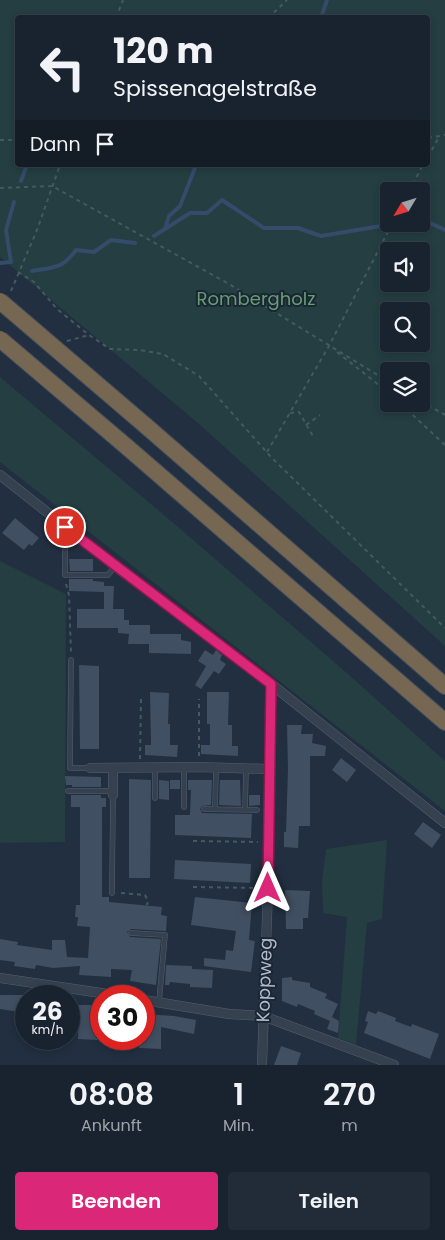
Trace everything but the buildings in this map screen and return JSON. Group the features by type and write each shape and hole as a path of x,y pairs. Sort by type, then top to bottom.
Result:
{"highway":[{"path":"5,296 146,426 445,686"},
{"path":"0,339 445,722"}],"street":[{"path":"0,475 115,566 271,684 445,823"},
{"name":"Koppweg","path":"262,1065 268,888 271,684"},
{"path":"90,768 198,767 269,769"},
{"path":"113,768 113,793"},
{"path":"0,978 90,991"},
{"path":"155,1001 229,1014 263,1016 394,1065"}],"lane":[{"path":"65,527 65,575 108,575 115,566"},
{"path":"71,660 70,768 90,768"},
{"path":"154,767 155,798"},
{"path":"184,767 184,807"},
{"path":"215,809 216,768"},
{"path":"245,810 246,768"},
{"path":"68,791 113,793 112,893"},
{"path":"204,809 257,810"},
{"path":"131,932 165,935 159,1002"}],"path":[{"path":"117,15 122,0"},
{"path":"271,15 287,0"},
{"path":"430,138 445,135"},
{"path":"430,154 439,137"},
{"path":"0,140 15,140"},
{"path":"5,296 37,230 59,167"},
{"path":"413,182 422,167"},
{"path":"0,188 52,186 229,284 380,377"},
{"path":"267,453 329,346 388,232"},
{"path":"18,272 34,282 57,309 88,335 110,349 139,350 163,354 199,376 267,453 445,628"},
{"path":"329,346 380,386"},
{"path":"430,406 445,415"},
{"path":"290,413 299,412 314,438"},
{"path":"409,412 445,445"},
{"path":"306,425 320,415"},
{"path":"65,575 69,595 71,660"},
{"path":"140,768 141,698"},
{"path":"198,767 199,699"},
{"path":"193,841 268,842"},
{"path":"193,887 268,888"},
{"path":"112,893 145,896 148,901 147,905"}],"green space":[{"name":"Rombergholz","path":"0,0 445,0 445,646 199,424 0,257"},
{"path":"0,377 177,526 445,761 445,811 0,462"},
{"path":"0,561 66,594 65,842 0,843"},
{"path":"387,840 382,919 367,923 356,1045 338,1038 347,917 323,913 322,882 326,849"}],"waterway":[{"path":"322,15 327,0"},
{"path":"21,181 26,167"},
{"path":"154,236 165,229 169,216 180,206 195,168"},
{"path":"165,229 190,213 207,213 222,200 264,228 298,228 321,236 380,226"},
{"path":"0,263 11,262 6,230 14,202"},
{"path":"430,223 445,230"},
{"path":"32,271 52,268 62,264 76,250 94,252 111,240 135,243"}],"route":[{"path":"65,527 271,684 268,888"}]}
